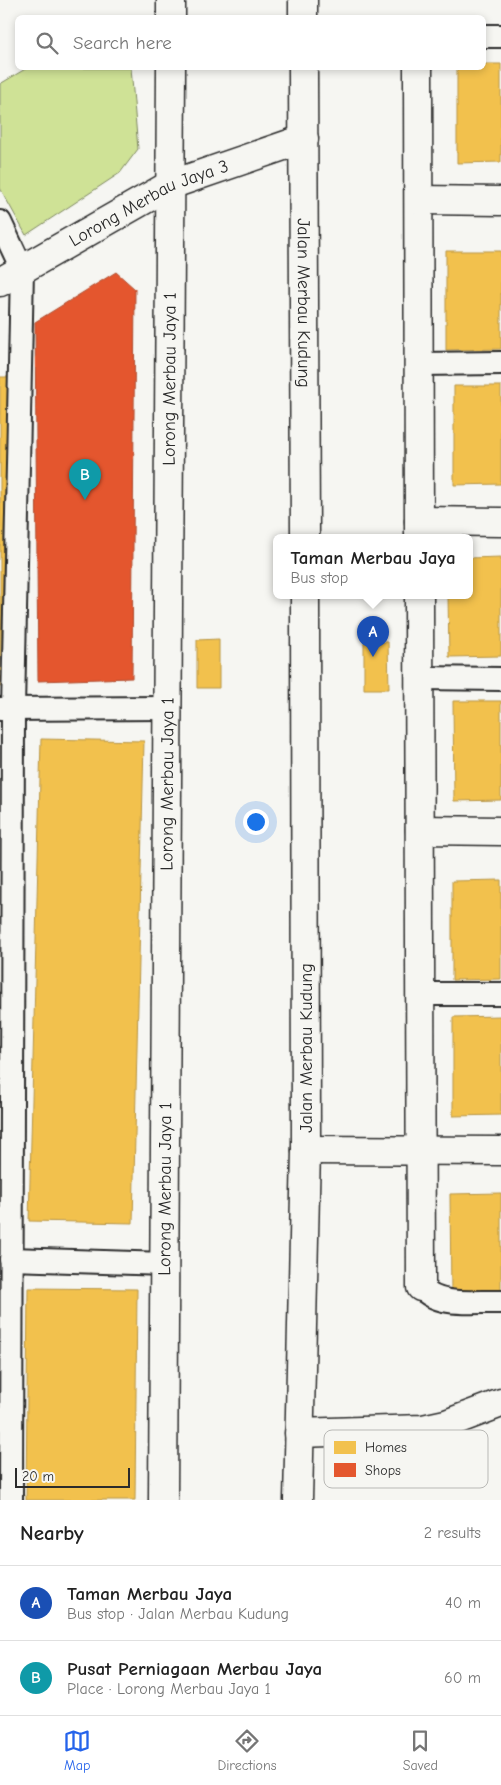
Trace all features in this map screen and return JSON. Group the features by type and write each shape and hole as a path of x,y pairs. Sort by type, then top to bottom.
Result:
{"street":[{"path":"171,0 171,15"},
{"path":"304,0 304,15"},
{"name":"Lorong Merbau Jaya 1","path":"163,1500 171,70"},
{"name":"Jalan Merbau Kudung","path":"304,70 304,534"},
{"path":"418,70 419,529 501,522"},
{"name":"Lorong Merbau Jaya 3","path":"11,276 170,186 304,139"},
{"path":"419,200 501,200"},
{"name":"Jalan Merbau Kudung","path":"298,1500 306,1150 305,599"},
{"path":"419,599 421,1286"},
{"path":"420,830 501,830"},
{"path":"306,1150 501,1151"},
{"path":"382,1430 423,1429 446,1424 501,1403"},
{"path":"299,1432 324,1431"}],"lane":[{"path":"486,36 501,36"},
{"path":"0,222 11,276 6,709 11,1260 11,1500"},
{"path":"419,364 501,363"},
{"path":"420,678 501,679"},
{"path":"6,709 168,708"},
{"path":"421,994 501,994"},
{"path":"11,1260 165,1264"},
{"path":"421,1286 427,1294 437,1299 501,1302"}],"green space":[{"path":"24,70 131,70 138,149 120,173 26,235 0,188 0,84"}],"building: Homes":[{"path":"486,64 501,64 501,162 457,163 457,70 486,70"},
{"path":"446,251 501,251 501,349 446,350"},
{"path":"0,377 8,377 0,687"},
{"path":"454,386 501,386 501,484 454,485"},
{"path":"501,557 501,656 449,657 448,599 473,599 473,558"},
{"path":"219,639 219,688 197,688 197,640"},
{"path":"364,642 388,642 389,689 364,689"},
{"path":"453,701 501,701 501,800 454,801"},
{"path":"41,739 144,741 133,1223 29,1221"},
{"path":"501,880 501,979 452,980 452,881"},
{"path":"501,1016 501,1115 453,1116 453,1017"},
{"path":"501,1193 501,1292 451,1293 450,1194"},
{"path":"28,1288 137,1289 135,1500 26,1500"}],"building: Shops":[{"path":"116,272 135,289 132,678 38,681 35,322"}],"place":[{"name":"Pusat Perniagaan Merbau Jaya","path":"85,500"},
{"name":"Taman Merbau Jaya","path":"373,657"}]}
